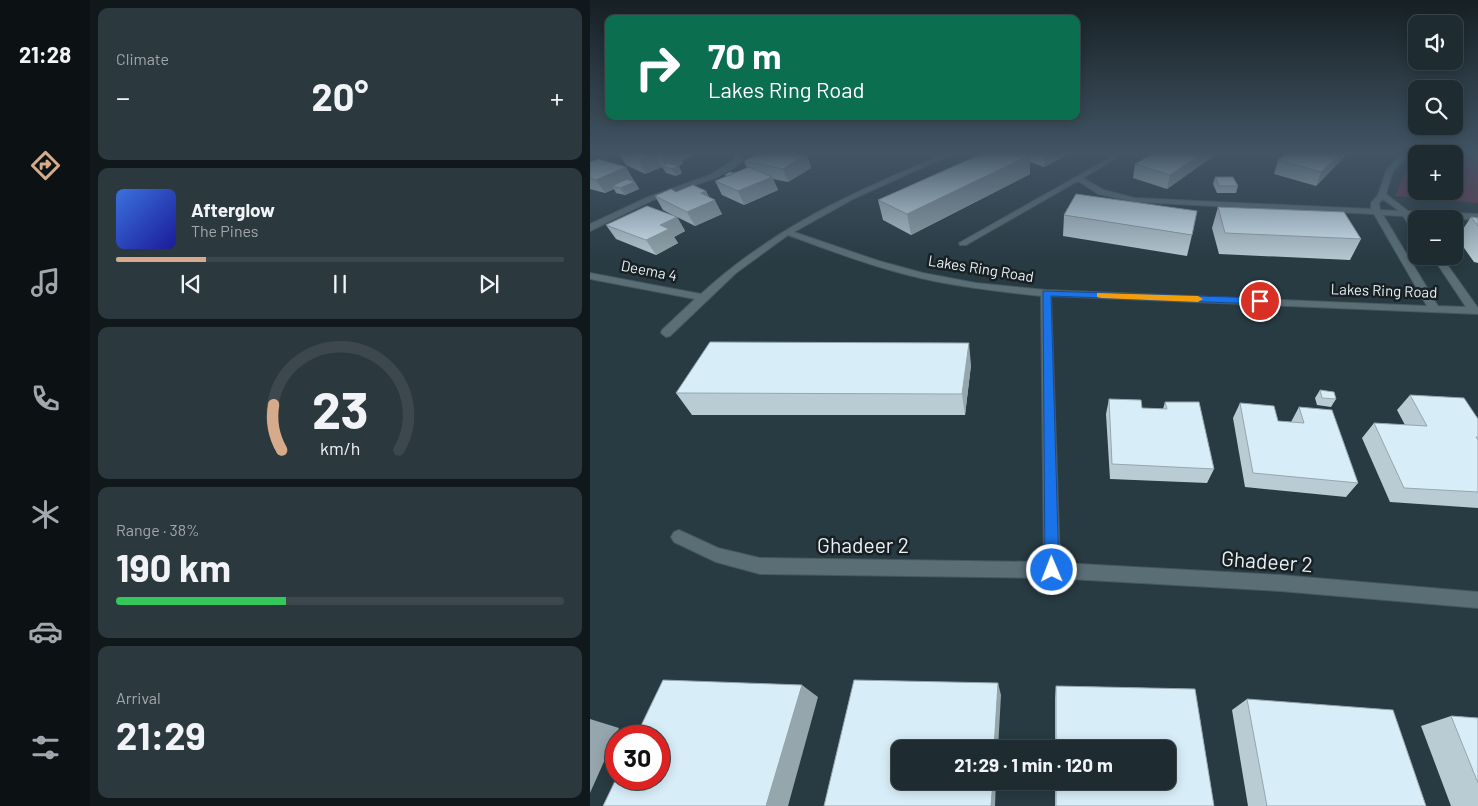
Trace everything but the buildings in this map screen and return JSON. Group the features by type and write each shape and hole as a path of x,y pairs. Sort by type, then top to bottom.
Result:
{"street":[{"path":"590,228 616,214 673,190"},
{"path":"666,333 730,272 787,232 825,210 870,190"},
{"path":"963,243 1057,190"},
{"path":"1097,190 1135,200 1478,217"},
{"path":"1383,190 1382,196 1375,202 1375,212 1434,308"},
{"path":"1382,196 1397,204 1408,217"},
{"name":"Lakes Ring Road","path":"787,232 908,272 961,284 1046,293 1476,310"},
{"path":"1443,265 1476,310"},
{"name":"Deema 4","path":"590,276 702,297"},
{"path":"1046,293 1052,570"},
{"name":"Ghadeer 2","path":"679,537 716,555 760,566 1052,570 1280,583 1478,600"}],"shaded area":[{"path":"1398,190 1408,190 1408,197 1395,196"},
{"path":"1463,190 1478,190 1478,203 1442,200 1463,200"}],"slow traffic":[{"path":"1101,295 1198,299"}],"route":[{"path":"1052,570 1046,293 1260,301"}]}
